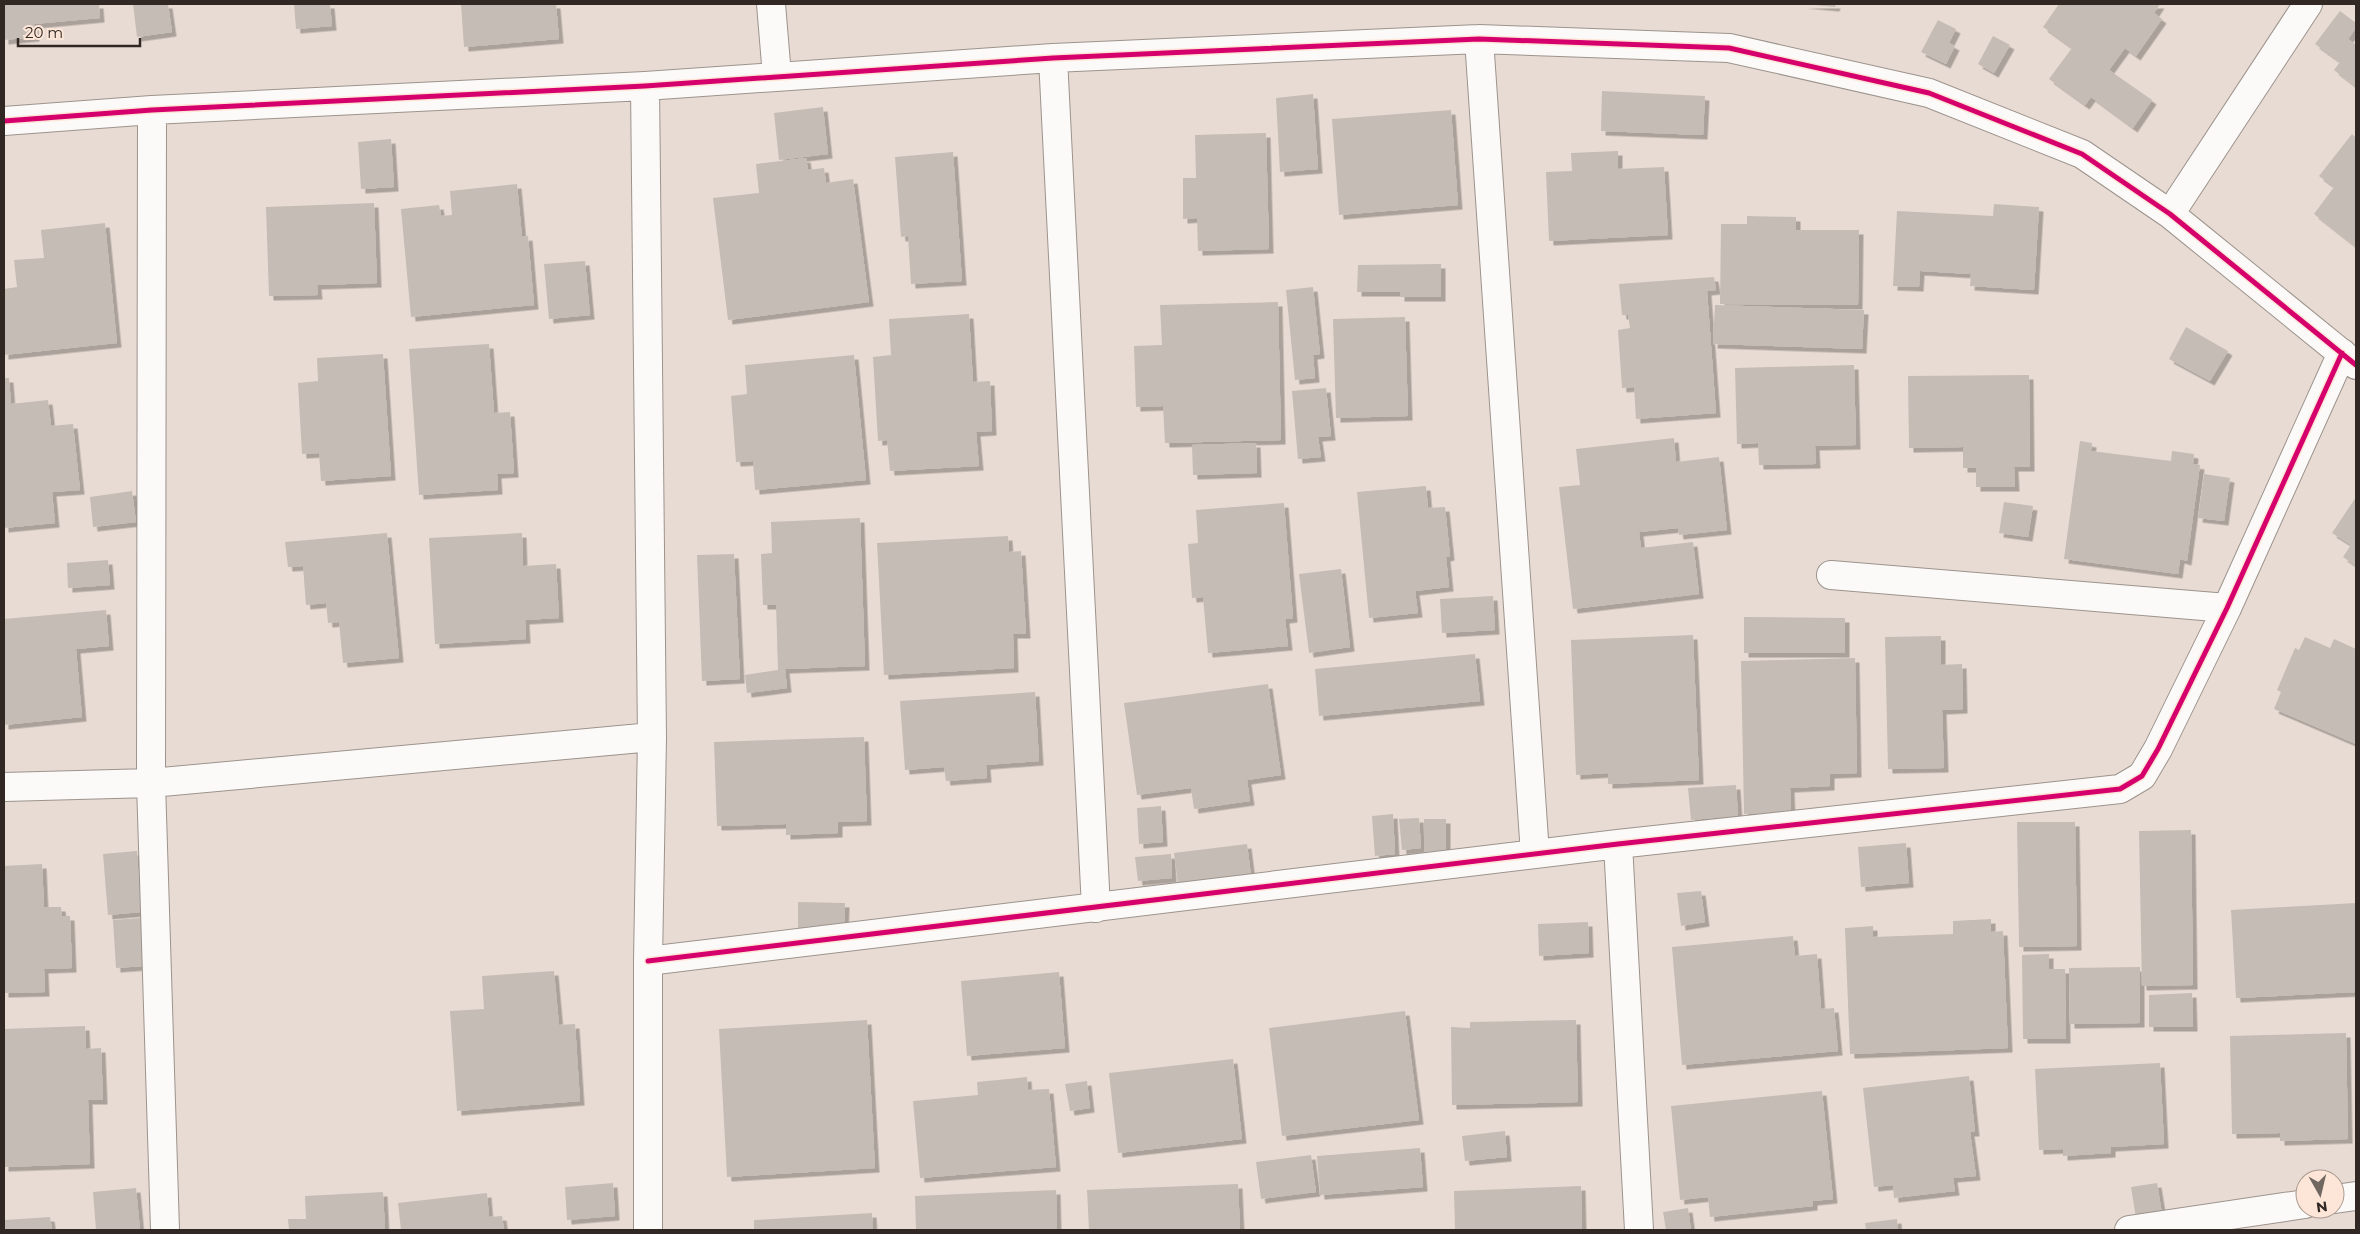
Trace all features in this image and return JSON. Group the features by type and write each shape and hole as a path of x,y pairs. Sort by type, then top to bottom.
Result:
{"street":[{"path":"771,4 777,76"},
{"path":"2170,214 2308,4"},
{"path":"1479,39 1534,854"},
{"path":"4,121 152,110 645,86 1052,58 1479,39 1729,48 1928,93 2082,154 2170,214 2349,359 2158,750 2142,776 2120,789 1618,844 648,961"},
{"path":"1052,58 1096,908"},
{"path":"645,86 652,738 648,961 648,1230"},
{"path":"152,110 151,783 165,1230"},
{"path":"1831,575 2226,608"},
{"path":"4,787 151,783 652,738"},
{"path":"1618,844 1639,1230"},
{"path":"2130,1230 2295,1205"}],"building":[{"path":"4,4 99,4 100,18 34,24 35,37 4,40"},
{"path":"133,4 168,4 172,32 137,37"},
{"path":"294,4 330,4 332,26 296,29"},
{"path":"461,4 556,4 559,39 464,47"},
{"path":"1803,4 1836,4 1835,7"},
{"path":"2059,4 2160,4 2154,13 2162,19 2136,56 2125,48 2109,70 2152,100 2133,128 2091,97 2085,105 2049,79 2072,48 2043,27"},
{"path":"2340,11 2356,23 2356,28 2348,39 2356,45 2356,87 2334,70 2340,62 2315,44"},
{"path":"1938,20 1956,29 1949,43 1955,46 1946,64 1921,52"},
{"path":"1993,36 2010,45 1994,73 1978,64"},
{"path":"1602,91 1705,96 1703,135 1601,131"},
{"path":"1313,94 1318,169 1280,172 1276,98"},
{"path":"823,107 828,154 779,160 774,113"},
{"path":"1451,110 1458,205 1339,215 1332,119"},
{"path":"1266,133 1269,249 1198,251 1197,218 1183,219 1183,178 1196,178 1195,135"},
{"path":"2352,134 2356,138 2356,247 2314,214 2334,187 2319,176"},
{"path":"391,139 394,187 361,189 358,142"},
{"path":"1618,151 1618,169 1664,167 1668,235 1549,241 1546,172 1572,171 1571,153"},
{"path":"953,152 962,281 911,284 908,236 901,237 895,157"},
{"path":"806,158 808,170 824,168 826,183 853,179 869,302 728,320 713,198 759,193 756,164"},
{"path":"517,184 522,237 528,236 534,305 411,317 401,209 439,205 441,216 452,215 450,191"},
{"path":"374,203 377,283 317,285 318,295 269,296 266,207"},
{"path":"1994,204 2039,207 2034,290 1970,286 1971,274 1920,271 1919,287 1893,286 1897,211 1993,216"},
{"path":"1747,216 1796,217 1796,230 1859,230 1858,305 1720,304 1721,224 1747,224"},
{"path":"105,223 117,343 4,355 4,289 17,287 14,260 44,258 41,230"},
{"path":"585,261 590,315 549,319 544,264"},
{"path":"1441,264 1441,297 1400,297 1400,292 1357,292 1358,265"},
{"path":"1714,277 1716,290 1707,291 1716,413 1636,419 1634,387 1622,388 1618,330 1630,328 1628,315 1622,315 1619,284"},
{"path":"1313,287 1320,354 1313,355 1315,378 1295,380 1286,290"},
{"path":"1278,302 1281,440 1165,443 1163,406 1136,407 1134,346 1162,345 1160,305"},
{"path":"1715,305 1864,310 1862,349 1713,344"},
{"path":"969,314 973,382 990,381 992,431 976,432 979,466 890,471 887,440 878,441 873,357 891,355 889,319"},
{"path":"1405,317 1408,416 1336,418 1333,319"},
{"path":"2186,327 2228,351 2210,381 2169,359"},
{"path":"489,344 494,413 510,412 514,473 497,474 498,490 419,495 409,349"},
{"path":"383,354 391,476 321,481 319,453 302,454 298,383 318,381 317,358"},
{"path":"854,355 866,480 755,490 753,461 736,462 731,396 747,394 745,365"},
{"path":"1854,365 1856,445 1815,446 1816,464 1759,465 1758,443 1737,444 1735,368"},
{"path":"2029,375 2030,467 2014,467 2015,487 1976,487 1976,468 1963,468 1963,447 1909,448 1908,376"},
{"path":"4,378 9,378 11,404 48,400 51,426 73,424 80,490 52,492 55,523 4,528"},
{"path":"1326,388 1331,436 1318,437 1321,457 1298,459 1292,391"},
{"path":"1674,438 1676,462 1719,457 1727,530 1679,535 1678,528 1639,532 1641,548 1693,542 1699,594 1573,609 1559,487 1580,485 1576,449"},
{"path":"2080,441 2092,443 2091,451 2171,461 2172,451 2194,454 2193,464 2200,465 2187,561 2180,559 2178,574 2064,559"},
{"path":"1256,443 1257,473 1193,475 1192,445"},
{"path":"2204,474 2230,478 2224,521 2198,518"},
{"path":"1426,486 1428,508 1445,507 1450,556 1446,557 1449,587 1415,591 1418,613 1369,618 1357,492"},
{"path":"132,491 136,522 93,527 90,497"},
{"path":"2356,497 2356,566 2343,557 2351,545 2332,533"},
{"path":"2004,502 2033,506 2028,537 1999,533"},
{"path":"1284,503 1293,618 1285,619 1288,646 1208,653 1203,597 1192,598 1188,544 1198,543 1196,510"},
{"path":"860,518 865,666 785,669 787,688 747,693 745,675 778,670 776,605 763,605 761,554 772,553 771,522"},
{"path":"387,533 399,658 343,663 339,622 328,623 326,603 306,605 303,566 288,567 285,542"},
{"path":"522,533 523,566 556,564 559,618 525,620 526,639 435,644 429,538"},
{"path":"1008,536 1009,552 1021,551 1026,634 1013,634 1014,668 884,675 877,543"},
{"path":"734,554 740,679 702,681 697,555"},
{"path":"108,560 110,585 68,588 67,563"},
{"path":"1341,569 1350,647 1309,653 1299,574"},
{"path":"1493,596 1495,630 1442,633 1440,599"},
{"path":"106,610 109,646 76,649 82,717 4,725 4,619"},
{"path":"1744,617 1845,618 1845,653 1744,653"},
{"path":"1693,635 1699,780 1608,784 1608,773 1576,775 1571,640"},
{"path":"1941,636 1941,665 1962,664 1963,709 1942,710 1944,768 1888,769 1885,637"},
{"path":"2305,637 2330,648 2334,639 2356,649 2356,744 2274,709 2281,692 2277,690 2295,648 2299,650"},
{"path":"1475,654 1480,701 1319,716 1315,669"},
{"path":"1855,658 1857,773 1830,774 1830,786 1790,788 1791,813 1744,814 1741,661"},
{"path":"1268,684 1281,775 1247,780 1250,801 1194,809 1191,788 1137,795 1124,703"},
{"path":"1035,692 1039,761 986,765 987,778 946,781 944,767 905,770 900,701"},
{"path":"864,737 867,821 838,822 838,833 786,835 786,824 717,826 714,742"},
{"path":"1736,785 1738,816 1691,820 1688,788"},
{"path":"1161,806 1163,842 1139,844 1137,808"},
{"path":"1393,814 1395,854 1375,856 1372,816"},
{"path":"1419,818 1421,848 1402,850 1399,819"},
{"path":"1424,819 1446,819 1446,851 1424,852"},
{"path":"2017,822 2075,822 2077,946 2019,947"},
{"path":"2191,830 2193,985 2142,986 2139,831"},
{"path":"1906,843 1909,883 1861,887 1858,847"},
{"path":"1247,844 1252,883 1179,892 1174,853"},
{"path":"137,851 141,912 108,915 103,854"},
{"path":"1171,854 1172,878 1138,881 1135,857"},
{"path":"42,864 44,907 61,907 62,916 70,916 72,968 44,969 45,992 4,993 4,866"},
{"path":"1701,891 1705,922 1681,926 1677,893"},
{"path":"798,902 845,903 844,931 798,930"},
{"path":"2356,903 2356,992 2236,998 2231,910"},
{"path":"141,918 143,966 116,968 113,920"},
{"path":"1991,919 1991,932 2003,931 2008,1048 1850,1054 1845,928 1873,926 1873,937 1953,934 1953,921"},
{"path":"1588,922 1589,953 1539,956 1538,924"},
{"path":"1793,936 1795,956 1817,954 1821,1009 1834,1008 1838,1051 1682,1065 1672,947"},
{"path":"2049,954 2049,969 2065,969 2066,1039 2023,1039 2022,955"},
{"path":"2140,967 2140,1023 2070,1024 2069,968"},
{"path":"554,971 559,1025 575,1024 580,1101 457,1111 450,1011 484,1009 482,976"},
{"path":"1059,972 1065,1048 967,1056 961,981"},
{"path":"2192,993 2193,1027 2149,1027 2149,995"},
{"path":"1405,1011 1419,1120 1282,1136 1269,1028"},
{"path":"867,1020 875,1168 727,1177 719,1029"},
{"path":"1576,1020 1578,1102 1452,1105 1451,1027 1470,1028 1470,1022"},
{"path":"85,1026 86,1049 101,1048 103,1100 88,1100 90,1164 4,1167 4,1029"},
{"path":"2346,1033 2348,1139 2280,1141 2280,1133 2232,1134 2230,1036"},
{"path":"1233,1059 1242,1139 1118,1153 1109,1073"},
{"path":"2160,1063 2164,1144 2111,1147 2111,1153 2063,1156 2063,1149 2039,1150 2035,1069"},
{"path":"1969,1076 1975,1132 1970,1132 1976,1176 1953,1178 1955,1191 1894,1198 1893,1185 1874,1187 1863,1088"},
{"path":"1027,1077 1028,1090 1049,1089 1056,1167 920,1178 913,1101 978,1095 977,1082"},
{"path":"1087,1081 1090,1108 1070,1111 1065,1084"},
{"path":"1822,1091 1833,1199 1813,1201 1813,1206 1710,1217 1708,1197 1680,1200 1671,1106"},
{"path":"1505,1131 1507,1157 1465,1161 1462,1136"},
{"path":"1420,1148 1423,1187 1320,1195 1317,1156"},
{"path":"1311,1155 1316,1192 1261,1199 1256,1162"},
{"path":"613,1183 615,1216 567,1220 565,1187"},
{"path":"2157,1183 2162,1214 2136,1218 2131,1187"},
{"path":"1238,1184 1240,1230 1089,1230 1087,1190"},
{"path":"1581,1186 1582,1230 1455,1230 1454,1191"},
{"path":"136,1188 140,1230 96,1230 93,1192"},
{"path":"1056,1190 1057,1230 916,1230 915,1196"},
{"path":"383,1192 385,1230 289,1230 288,1219 306,1219 305,1196"},
{"path":"487,1193 489,1217 502,1216 504,1230 401,1230 398,1203"},
{"path":"1688,1208 1691,1230 1666,1230 1663,1212"},
{"path":"872,1213 873,1230 754,1230 754,1220"},
{"path":"50,1217 52,1230 4,1230 4,1220"},
{"path":"1897,1219 1898,1230 1866,1230 1865,1223"}],"cycle path":[{"path":"4,121 152,110 645,86 1053,58 1479,39 1729,48 1929,93 2082,154 2170,214 2356,365"},
{"path":"648,961 1618,844 2120,789 2142,776 2158,749 2227,608 2342,353"}]}
